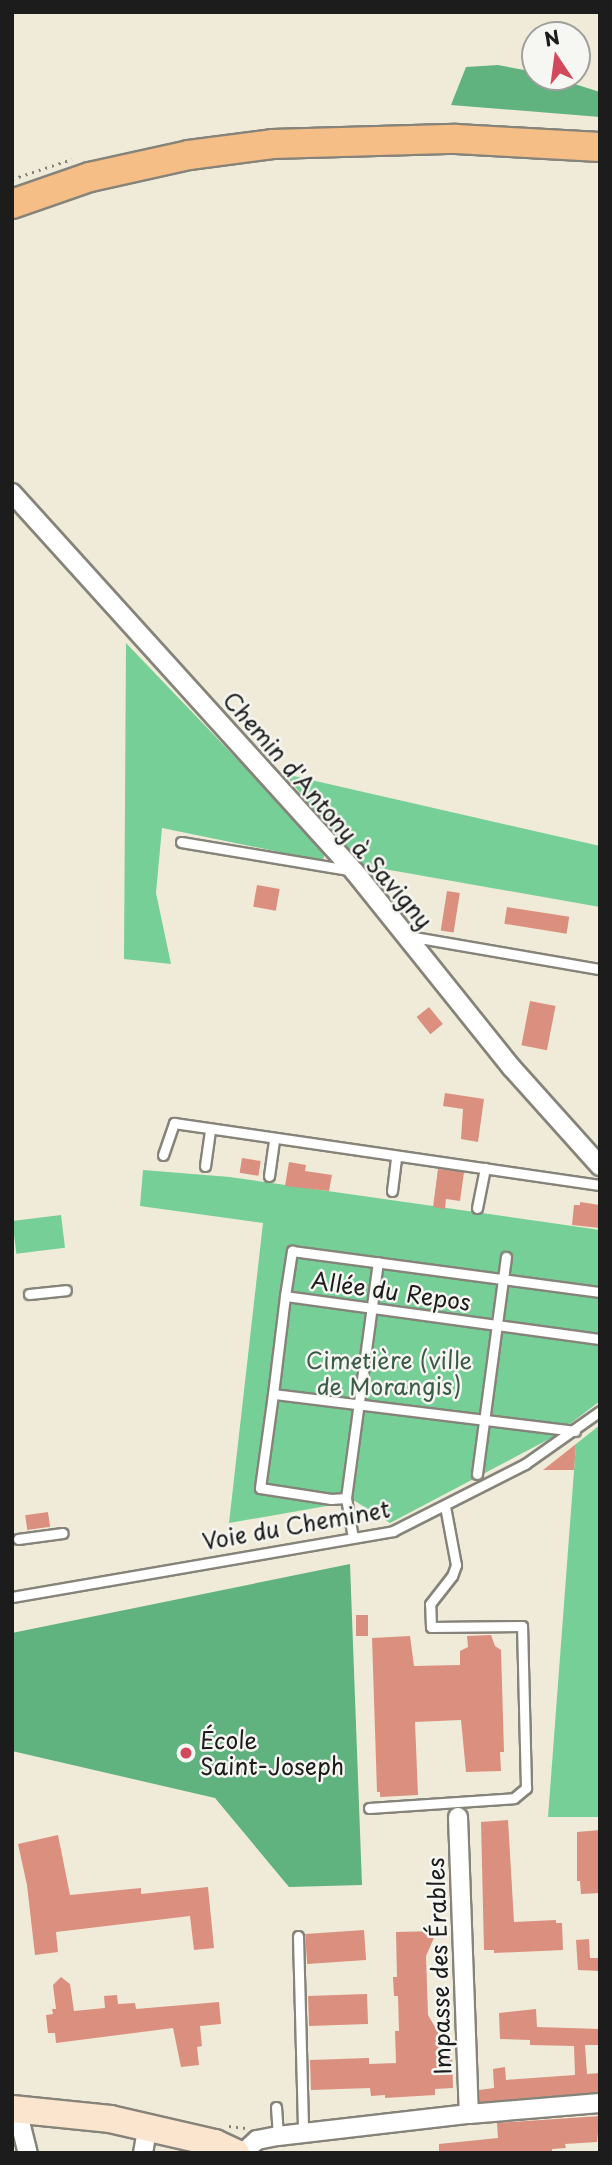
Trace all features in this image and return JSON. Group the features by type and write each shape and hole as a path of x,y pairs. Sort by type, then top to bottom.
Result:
{"main road":[{"path":"12,204 90,177 189,155 272,144 456,139 600,147"},
{"path":"15,2114 74,2120 201,2153"},
{"path":"146,2139 215,2143 236,2153"}],"street":[{"name":"Chemin d'Antony à Savigny","path":"12,493 354,871 512,1068 600,1166"},
{"name":"Impasse des Érables","path":"457,1810 469,2114"},
{"path":"243,2153 257,2140 278,2136 469,2114 600,2104"},
{"path":"15,2114 28,2153"}],"lane":[{"path":"181,842 354,871"},
{"path":"406,936 600,969"},
{"path":"163,1155 174,1123 600,1185"},
{"path":"205,1166 210,1129"},
{"path":"269,1175 274,1139"},
{"path":"393,1191 396,1156"},
{"path":"477,1208 485,1168"},
{"path":"285,1296 292,1251 600,1292"},
{"path":"477,1474 506,1257"},
{"path":"353,1537 346,1498 378,1262"},
{"path":"29,1294 66,1290"},
{"name":"Allée du Repos","path":"346,1498 331,1499 260,1488 285,1296 600,1339"},
{"path":"273,1394 484,1422 575,1431"},
{"name":"Voie du Cheminet","path":"12,1597 393,1531 525,1464 600,1411"},
{"path":"369,1808 457,1810 514,1798 526,1788 522,1626 431,1627 430,1604 452,1576 456,1564 445,1506"},
{"path":"18,1539 63,1533"},
{"path":"298,1936 303,2133"},
{"path":"276,2107 278,2136"}],"path":[{"path":"224,2126 246,2128"}],"green space":[{"path":"498,65 521,69 521,91 591,89 600,92 600,117 451,105 466,67"},
{"path":"126,643 325,851 323,861 162,828 156,893 171,964 124,959"},
{"path":"285,774 600,846 600,907 356,864"},
{"name":"Cimetière (ville de Morangis)","path":"143,1170 230,1177 600,1230 600,1401 553,1437 390,1523 355,1501 229,1523 263,1223 140,1206"},
{"path":"61,1215 65,1248 16,1254 12,1221"},
{"path":"600,1425 600,1817 548,1817 576,1444"},
{"path":"350,1564 362,1885 289,1887 215,1798 12,1751 12,1633"}],"building":[{"path":"257,885 280,889 276,911 253,907"},
{"path":"447,891 460,893 454,933 441,931"},
{"path":"507,907 569,917 567,934 504,924"},
{"path":"530,1001 556,1006 547,1050 521,1045"},
{"path":"429,1007 443,1024 430,1034 417,1017"},
{"path":"445,1093 484,1099 478,1142 461,1139 463,1109 443,1106"},
{"path":"242,1158 261,1161 258,1176 240,1173"},
{"path":"289,1162 306,1165 305,1171 332,1175 329,1191 285,1186"},
{"path":"438,1169 464,1172 460,1201 446,1199 445,1209 433,1207"},
{"path":"580,1202 600,1205 600,1228 572,1225 574,1205 580,1205"},
{"path":"576,1444 574,1470 543,1470"},
{"path":"48,1512 50,1527 27,1530 25,1515"},
{"path":"356,1615 368,1615 368,1636 356,1636"},
{"path":"491,1635 495,1646 501,1650 504,1752 500,1752 501,1771 466,1772 461,1720 415,1722 418,1795 380,1797 380,1792 377,1792 372,1638 410,1636 414,1666 460,1665 460,1651 468,1647 467,1636"},
{"path":"508,1820 514,1922 556,1920 556,1923 562,1923 563,1950 494,1953 494,1950 484,1950 481,1822"},
{"path":"600,1830 600,1893 581,1894 580,1881 577,1881 577,1832"},
{"path":"58,1835 70,1895 141,1888 141,1894 208,1887 214,1948 194,1950 190,1916 56,1932 58,1952 35,1955 27,1885 18,1844"},
{"path":"364,1930 366,1960 307,1964 305,1934"},
{"path":"437,1931 426,1956 428,2015 452,2056 453,2088 435,2089 435,2095 385,2098 385,2095 371,2096 370,2088 311,2090 310,2060 369,2058 369,2064 396,2063 398,1996 394,1996 393,1977 397,1977 396,1932"},
{"path":"589,1939 590,1958 600,1958 600,1971 578,1970 576,1940"},
{"path":"61,1977 70,1984 74,2011 105,2008 104,1996 117,1995 118,2004 135,2003 136,2009 219,2002 221,2024 200,2026 202,2046 197,2047 199,2065 181,2067 173,2028 56,2043 55,2033 48,2033 46,2015 53,2014 52,2009 56,2009 53,1985"},
{"path":"367,1994 368,2024 309,2026 308,1996"},
{"path":"536,2009 537,2027 600,2029 600,2045 585,2045 587,2074 600,2073 600,2092 480,2102 479,2090 494,2088 493,2069 505,2067 506,2080 575,2075 574,2046 530,2045 530,2040 500,2039 499,2013"},
{"path":"600,2116 597,2142 565,2144 566,2148 552,2149 552,2153 439,2153 439,2144 498,2138 497,2123"}],"place":[{"name":"École Saint-Joseph","path":"186,1753"}]}
